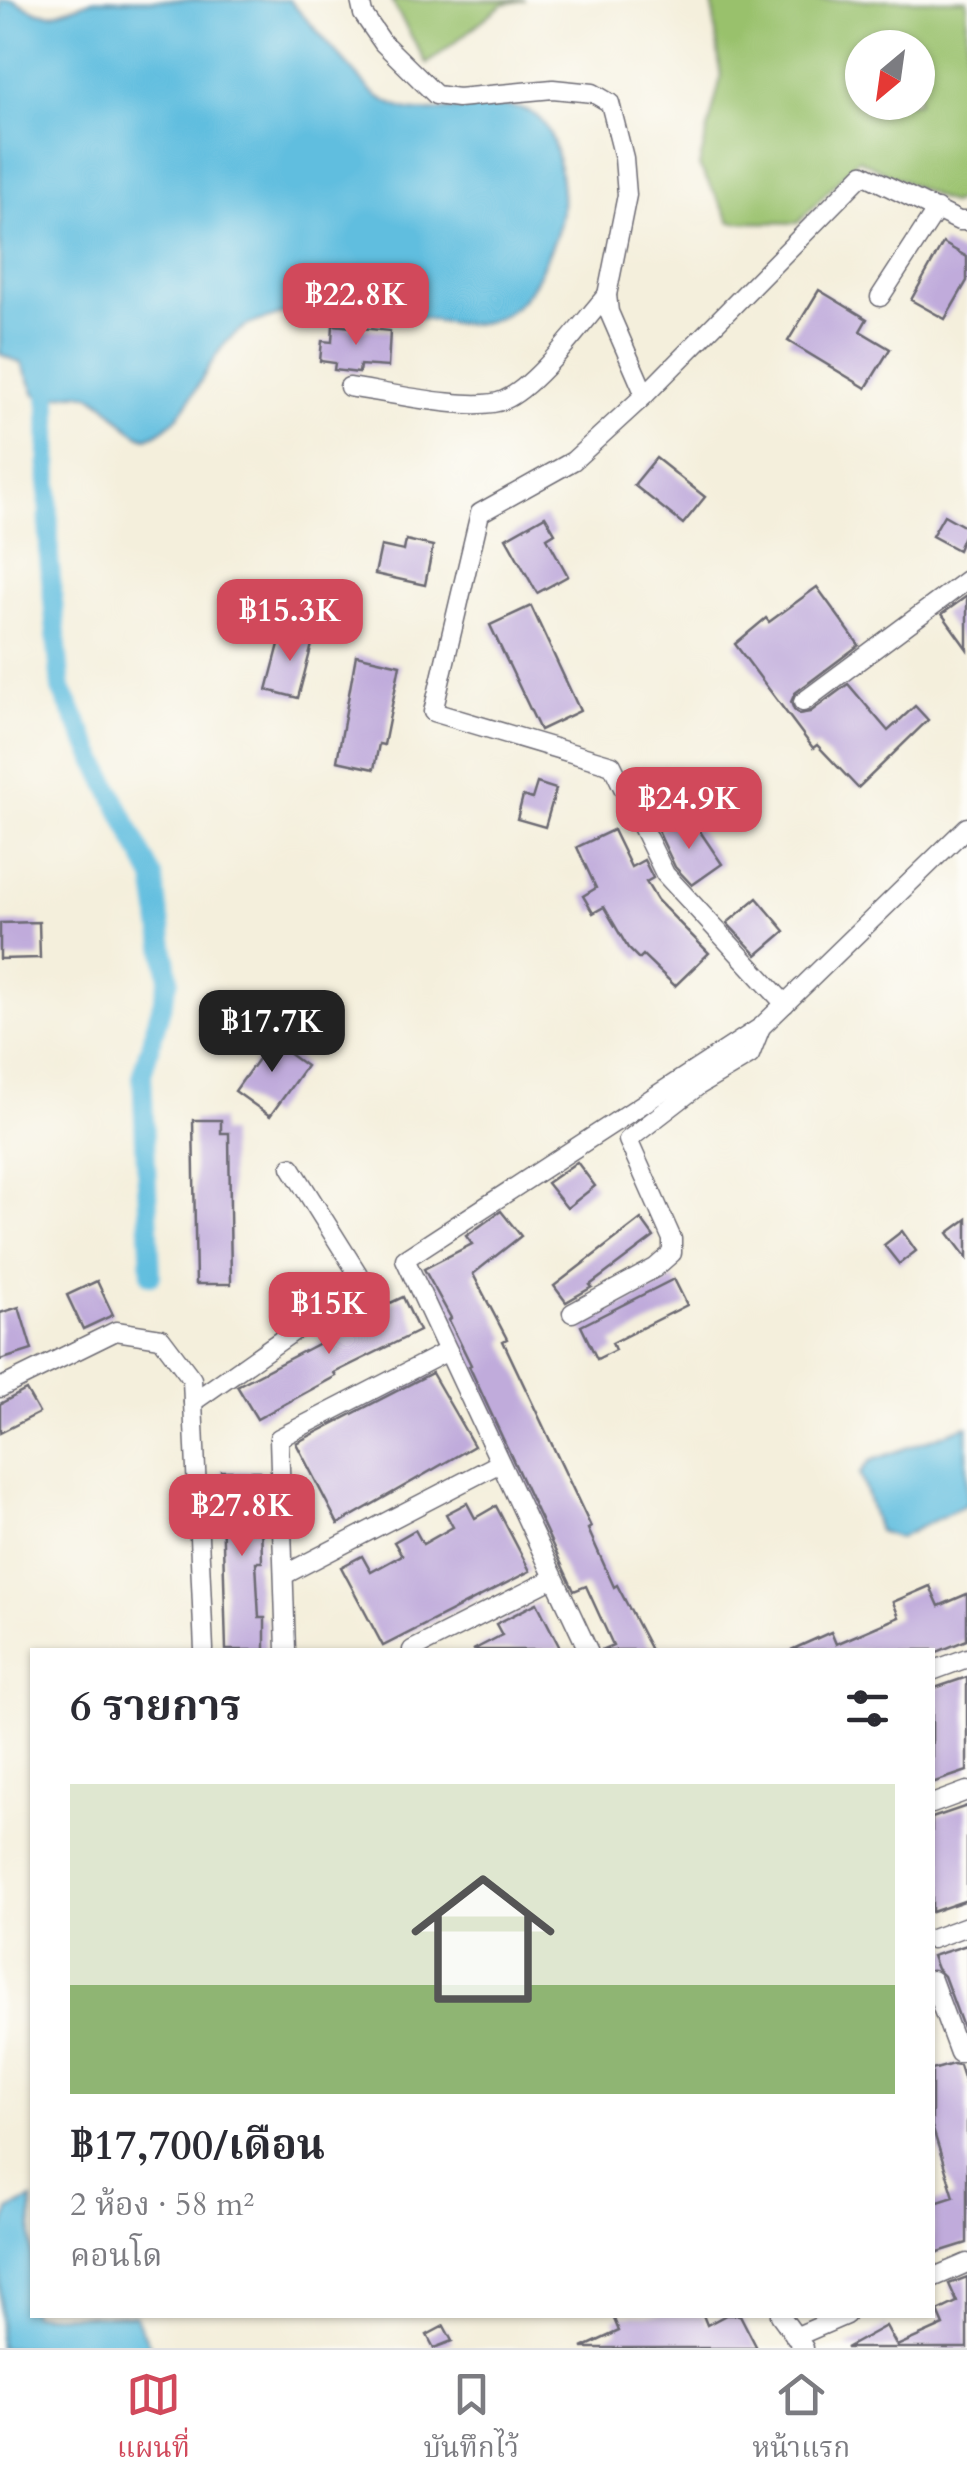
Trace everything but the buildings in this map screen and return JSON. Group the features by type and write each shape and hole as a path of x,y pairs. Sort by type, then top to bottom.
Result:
{"street":[{"path":"360,0 362,14 383,42 436,95 458,98 553,89 594,93 610,103 624,158 627,195 607,295 609,312 644,395"},
{"path":"785,1004 664,874 612,765 433,712 480,513 572,461 644,395 864,174 967,221"},
{"path":"880,296 937,209"},
{"path":"349,387 476,405 504,400 536,376 607,295"},
{"path":"803,702 967,580"},
{"path":"587,1648 404,1259 761,1027 967,827"},
{"path":"572,1313 655,1268 672,1253 672,1239 628,1140 698,1086 750,1055 761,1027"},
{"path":"193,1402 356,1287 358,1274 292,1167"},
{"path":"0,1388 116,1331 161,1338 192,1379 204,1648"},
{"path":"286,1648 279,1438 448,1351"},
{"path":"284,1575 500,1462"},
{"path":"416,1648 554,1578"},
{"path":"935,1670 967,1658"},
{"path":"935,1803 967,1791"},
{"path":"935,1937 967,1926"},
{"path":"935,1988 959,2053 967,2050"},
{"path":"935,2277 967,2263"},
{"path":"782,2318 799,2342 841,2318"}],"green space":[{"path":"391,0 525,0 503,4 427,64"},
{"path":"712,0 967,0 967,197 951,204 858,159 798,223 731,222 699,166 721,77"}],"water":[{"path":"0,0 13,0 38,12 53,14 94,0 289,0 374,94 394,105 429,111 523,109 535,115 548,130 562,192 560,223 541,270 523,299 502,316 478,323 452,323 340,303 259,321 225,343 180,414 147,438 90,395 35,394 22,364 0,354"},
{"path":"967,1426 967,1504 899,1538 878,1531 860,1473 870,1461"},
{"path":"30,2200 30,2318 136,2318 151,2348 0,2348 0,2239 9,2210"}],"waterway":[{"path":"48,398 49,557 61,689 154,879 169,979 142,1074 151,1275"}]}
